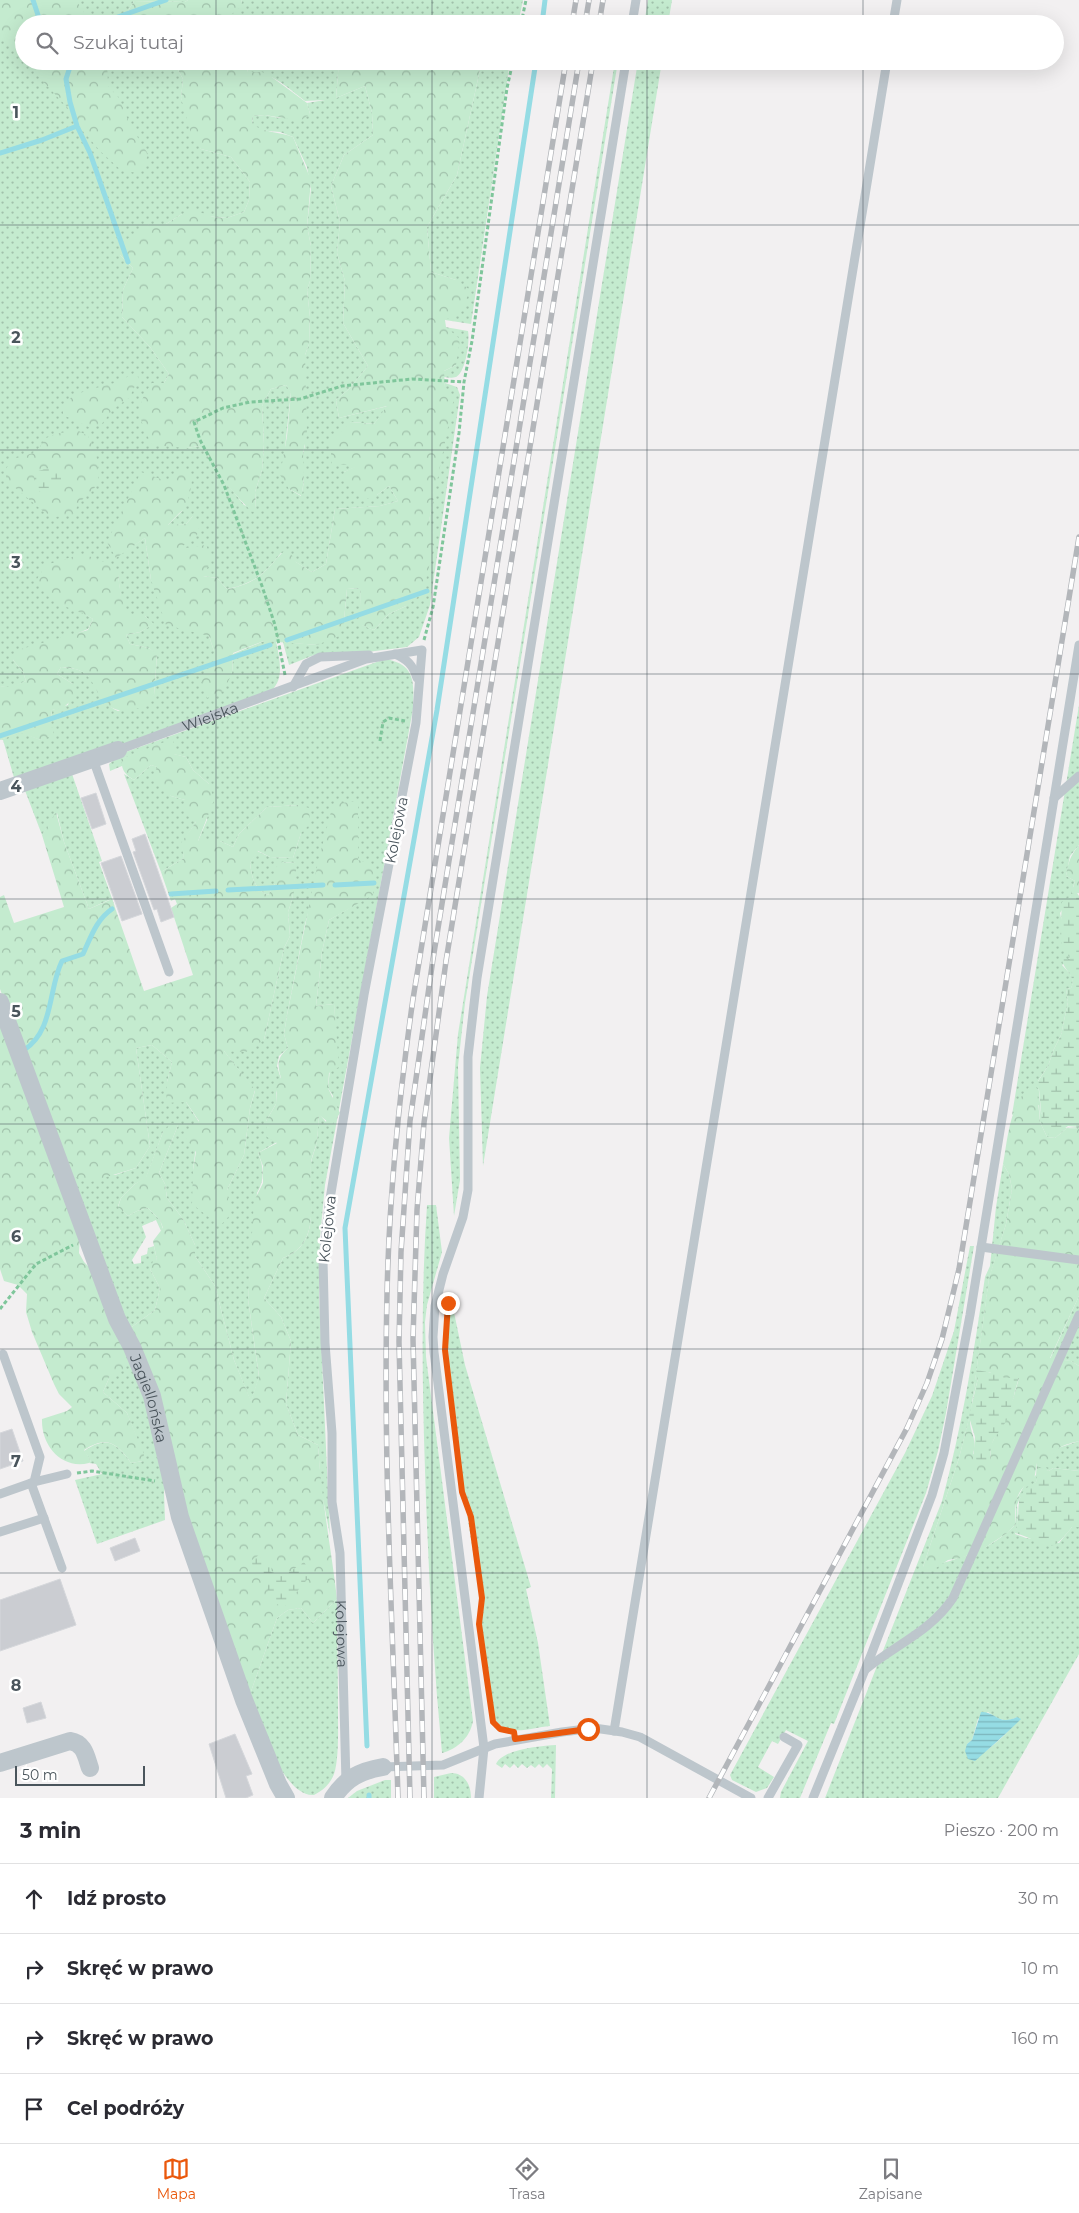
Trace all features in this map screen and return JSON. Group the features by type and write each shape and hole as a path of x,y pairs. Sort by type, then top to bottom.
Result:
{"street":[{"name":"Wiejska","path":"0,791 118,750"},
{"name":"Jagiellońska","path":"0,1002 117,1319 132,1347 152,1396 180,1517 244,1700 267,1759 288,1797"},
{"path":"0,1763 70,1741 76,1742 81,1746 90,1768"},
{"path":"334,1798 346,1782 362,1772 383,1767"}],"lane":[{"path":"634,15 636,0"},
{"path":"894,15 897,0"},
{"path":"479,1798 484,1748 434,1352 433,1322 443,1274 459,1231 466,1203 469,1163 468,1057 476,987 625,70"},
{"path":"614,1731 886,70"},
{"path":"813,1798 932,1496 940,1470 952,1417 981,1247 1079,645"},
{"name":"Wiejska","path":"118,750 290,688 353,659 366,659 422,650"},
{"name":"Kolejowa","path":"346,1782 341,1572 332,1502 332,1433 325,1343 323,1260 329,1205 364,995 416,723 422,650"},
{"path":"395,654 414,667 419,683"},
{"path":"290,688 306,664 320,657 353,659"},
{"path":"93,759 169,972"},
{"path":"1054,798 1079,776"},
{"path":"981,1247 1079,1260"},
{"path":"864,1670 883,1655 926,1629 938,1619 953,1598 1079,1315"},
{"path":"3,1354 40,1458 32,1482 62,1568"},
{"path":"0,1494 32,1482 67,1474"},
{"path":"0,1532 44,1518"},
{"path":"383,1767 444,1765 507,1740 594,1728 640,1737 747,1797"},
{"path":"768,1798 798,1745 784,1737"}],"path":[{"path":"523,15 526,0"},
{"path":"422,650 433,608 459,433 464,382 472,341 511,70"},
{"path":"290,688 275,625 262,586 227,493 200,440 194,422 224,408 250,402 300,399 342,386 412,379 464,382"},
{"path":"380,741 383,722 389,718 416,723"},
{"path":"0,1309 36,1264 87,1239"},
{"path":"67,1474 92,1471 133,1476 173,1484"},
{"path":"468,1508 471,1517 482,1598 480,1615"}],"green space":[{"path":"0,0 188,0 185,2 134,1 126,15 15,15 15,70 178,70 183,79 181,98 201,149 231,157 250,182 249,200 244,212 227,218 182,214 166,224 149,224 120,255 133,268 123,290 122,317 150,347 169,374 164,383 187,448 199,446 208,454 217,471 244,505 256,509 255,492 262,470 264,444 262,406 271,389 286,385 291,392 285,448 289,489 301,496 303,490 305,355 309,344 310,317 307,290 310,281 311,246 307,226 311,189 307,167 293,137 280,132 258,130 252,124 253,116 265,115 279,118 310,114 307,103 325,100 305,101 272,77 248,72 247,70 338,70 336,98 365,86 372,113 373,135 344,155 331,186 340,222 337,253 345,281 343,323 368,366 349,389 336,400 339,418 388,406 374,424 351,422 332,465 361,465 344,472 377,495 389,486 398,501 380,506 335,509 326,564 312,572 281,553 258,577 227,589 217,578 203,576 178,549 193,516 186,524 167,526 183,510 116,557 145,538 151,580 209,636 214,651 214,665 232,674 233,654 264,641 276,641 280,673 279,680 272,690 210,714 15,781 3,740 0,740 20,732 41,740 51,723 52,710 68,705 73,684 57,674 61,667 76,669 87,675 106,702 118,711 154,695 157,655 149,648 130,644 126,635 140,632 153,624 145,616 123,616 118,575 63,605 77,609 93,619 88,629 13,660 23,672 26,681 11,688 0,686"},
{"path":"0,0 76,0 85,14 15,15 15,48 0,37"},
{"path":"188,0 241,0 242,2 238,10 230,15 126,15 134,1 185,2"},
{"path":"241,0 523,0 520,15 227,15 242,2"},
{"path":"648,0 672,0 670,15 646,15"},
{"path":"36,70 107,70 108,86 119,98 130,125 148,154 143,169 139,173 122,171 100,151 67,107 38,76"},
{"path":"178,70 247,70 248,72 262,72 269,75 307,103 310,114 300,121 265,115 253,116 252,123 260,129 293,137 311,180 307,226 311,246 310,281 307,290 310,317 309,344 305,355 307,435 303,453 304,475 302,496 289,489 280,475 287,436 291,393 286,385 271,389 262,406 264,444 262,470 255,492 256,509 253,512 220,476 199,446 187,448 152,445 141,420 140,407 152,383 164,383 169,374 150,347 122,317 123,290 133,268 120,255 119,245 149,224 166,224 182,214 194,210 213,217 227,218 244,212 249,200 250,182 231,157 201,149 192,137 181,98 183,79"},
{"path":"338,70 480,70 457,175 427,227 431,272 456,280 470,290 461,312 445,320 446,327 460,339 456,365 444,371 445,387 454,398 429,521 437,532 423,593 406,606 389,614 374,630 361,625 360,588 347,589 344,620 339,636 317,645 264,641 233,653 232,674 223,691 207,698 201,679 214,665 214,651 209,636 166,625 151,580 145,538 116,558 107,542 141,472 169,482 181,468 192,479 188,500 168,525 186,524 194,515 200,524 197,535 179,549 206,545 212,559 203,576 217,578 227,589 241,586 258,577 288,549 296,562 312,572 326,564 335,509 380,506 398,501 389,486 377,495 364,500 346,483 344,472 359,465 332,465 330,442 351,422 374,424 387,406 339,418 336,400 349,389 368,366 343,323 345,281 337,253 340,222 331,186 344,155 373,135 372,113 365,86 336,98"},
{"path":"480,70 509,70 471,324 445,320 456,280 431,272 427,227 457,175"},
{"path":"614,70 617,70 465,1003 458,1066 460,1180 454,1216 449,1138 458,1034"},
{"path":"637,70 661,70 483,1166 480,1068 487,996"},
{"path":"445,327 468,331 468,348 465,363 456,377 444,377 444,371 456,365"},
{"path":"135,373 139,378 129,398 113,409 101,425 89,427 63,415 63,405 74,396 118,382"},
{"path":"445,383 457,387 460,395 430,605 419,637 407,647 359,653 314,655 289,665 283,642 317,645 344,620 347,589 360,588 362,625 374,630 389,614 406,606 429,521 433,499"},
{"path":"77,430 88,436 93,447 98,461 98,481 73,515 54,517 44,512 6,480 6,469 12,459 35,451 44,439 55,434"},
{"path":"53,467 61,471 61,484 50,493 44,495 36,488 34,475 38,471"},
{"path":"86,555 114,566 118,575 121,596 129,601 124,608 124,616 145,616 154,624 140,632 126,635 130,644 149,648 157,654 154,695 150,704 129,710 115,709 104,702 91,680 84,673 76,669 61,667 57,674 73,684 77,695 63,708 52,710 51,723 54,735 41,740 20,733 0,740 0,686 11,687 26,681 23,672 13,660 21,649 88,630 93,619 51,598 43,591 37,579 46,565 75,556"},
{"path":"385,659 403,665 408,670 413,683 413,709 325,1185 320,1237 319,1295 330,1535 321,1489 318,1445 298,1435 286,1404 291,1341 281,1317 264,1298 283,1258 296,1251 304,1241 309,1230 311,1217 311,1163 317,1141 319,1114 326,1122 333,1096 328,1088 335,1023 334,1004 316,1006 322,952 329,920 373,894 358,860 357,843 313,895 305,924 287,1015 284,1034 288,1048 279,1056 277,1066 281,1079 276,1093 276,1104 266,1121 277,1142 258,1153 263,1173 257,1193 248,1299 259,1377 251,1402 234,1360 215,1286 195,1256 195,1245 183,1219 167,1198 165,1184 159,1173 178,1125 163,1132 146,1178 135,1184 121,1198 118,1206 128,1216 148,1208 160,1220 163,1229 161,1231 156,1220 142,1226 146,1237 132,1260 134,1264 141,1263 141,1256 147,1254 148,1248 154,1246 157,1260 150,1269 160,1288 155,1310 129,1329 65,1173 115,1175 136,1168 150,1146 136,1048 152,1045 172,1062 167,1082 186,1102 199,1122 193,1170 227,1190 244,1155 250,1108 255,1091 224,1051 264,1040 284,948 290,936 288,912 292,900 296,863 282,862 275,884 268,895 254,882 250,863 257,851 270,857 293,858 301,833 299,805 267,807 239,834 233,847 220,841 198,841 207,820 209,784 193,770 186,757 173,754 172,740 122,759 122,766 110,771 109,764 123,753"},
{"path":"1079,705 1079,845 1070,856 1066,876 1075,881 1073,887 1079,896 1071,896 1060,913 1070,960 1062,965 1073,981 1071,988 1066,989 1068,1002 1061,1035 1048,1066 1038,1081 1041,1114 1065,1128 1079,1127 1079,1129 1067,1128 1055,1138 1047,1137 1040,1122 1039,1105 1012,1115"},
{"path":"172,739 176,748 174,754 186,757 193,770 209,784 214,800 198,841 220,841 233,847 239,834 267,807 299,805 309,808 310,824 301,833 293,858 270,857 258,851 250,863 254,882 268,895 275,884 274,869 282,862 297,863 292,900 288,912 290,936 284,948 264,1040 246,1052 224,1051 255,1090 250,1108 244,1155 227,1190 230,1215 220,1226 192,1204 193,1170 196,1152 185,1137 199,1121 186,1102 166,1103 167,1082 172,1062 152,1045 136,1048 150,1146 136,1168 90,1182 65,1173 0,989 0,897 4,895 14,923 64,907 42,835 56,812 64,842 89,909 112,899 144,991 193,975 171,908 177,904 175,899 171,901 161,872 184,858 181,843 196,822 184,813 185,800 171,796 153,777 157,767 151,765 134,780 124,771 121,759"},
{"path":"151,765 158,767 171,796 185,800 196,822 182,843 184,858 161,872 124,774 134,780"},
{"path":"71,771 102,861 99,862 115,907 111,899 89,909 64,842 57,813 42,835 24,788"},
{"path":"358,801 358,860 375,865 373,895 329,920 322,952 316,1006 334,1004 339,1067 329,1073 328,1088 340,1113 332,1125 319,1115 317,1142 311,1162 311,1219 309,1231 304,1242 296,1251 283,1258 264,1298 281,1317 291,1341 286,1404 298,1435 318,1445 337,1599 313,1623 301,1608 288,1610 277,1618 249,1697 210,1591 129,1329 155,1310 160,1288 150,1269 153,1261 157,1260 153,1241 163,1228 160,1220 148,1208 128,1216 118,1207 121,1198 135,1184 146,1177 163,1132 172,1123 178,1125 159,1173 165,1184 167,1198 183,1219 195,1245 195,1256 215,1286 234,1360 251,1401 259,1376 248,1299 254,1201 263,1183 263,1166 258,1153 277,1143 267,1137 266,1121 276,1104 277,1081 281,1078 279,1062 288,1048 284,1034 287,1015 318,862 333,804"},
{"path":"1079,845 1079,893 1071,894 1075,881 1066,876 1070,860"},
{"path":"1071,896 1079,896 1079,1127 1068,1126 1054,1136 1049,1135 1042,1122 1039,1089 1035,1086 1048,1066 1061,1035 1068,1002 1066,989 1071,988 1072,984 1071,976 1062,959 1070,959 1060,940 1062,902"},
{"path":"0,1012 80,1233 79,1253 84,1262 94,1272 120,1336 126,1360 124,1370 110,1376 103,1392 127,1413 144,1454 143,1461 131,1463 121,1450 111,1443 105,1442 92,1445 84,1450 91,1461 89,1463 70,1463 55,1454 45,1438 42,1419 67,1411 72,1407 59,1394 32,1332 26,1312 27,1294 18,1285 4,1281 0,1269"},
{"path":"1029,1087 1037,1090 1040,1122 1047,1137 1055,1138 1067,1128 1079,1129 1079,1296 1050,1358 1071,1361 1079,1366 1079,1441 1058,1449 1053,1456 1049,1468 1037,1463 1034,1480 1023,1488 1017,1498 1016,1524 1007,1533 983,1549 961,1558 948,1560 930,1572 923,1567 959,1458 970,1413 974,1444 973,1454 990,1460 991,1445 1013,1399 1019,1378 1004,1378 989,1372 978,1378 972,1402 989,1278 1006,1224 1012,1189 1009,1174 1003,1164 1008,1133 1013,1113 1022,1095"},
{"path":"1003,1164 1009,1174 1012,1189 1006,1224 989,1279 971,1411 959,1458 923,1567 961,1558 996,1541 1006,1533 1016,1524 1016,1500 1024,1486 1036,1475 1037,1463 1058,1448 1079,1441 1079,1471 1053,1468 1039,1473 1036,1482 1020,1498 1017,1505 1018,1525 1015,1534 1026,1538 1059,1543 1072,1527 1079,1527 1079,1654 998,1798 825,1798 942,1501 967,1389 985,1277 990,1266 996,1207","holes":["988,1712 999,1719 1005,1720 1017,1717 1000,1740 986,1751 967,1744 972,1740 978,1719"]},
{"path":"427,1205 436,1205 442,1252 427,1305 425,1322 426,1357 473,1721 466,1738 458,1746 442,1753 431,1612 424,1437 423,1304"},
{"path":"970,1246 974,1246 946,1413 926,1493 834,1724 831,1723 800,1798 780,1798 781,1792 808,1741 786,1730 778,1744 772,1741 758,1767 774,1777 767,1788 756,1792 732,1780 730,1775 905,1453 932,1396 954,1331"},
{"path":"1079,1296 1079,1366 1071,1361 1050,1359"},
{"path":"451,1298 465,1365 531,1587 526,1589 538,1643 550,1726 527,1730 512,1730 499,1724 494,1718 481,1625 484,1598 473,1516 464,1492 449,1364 447,1322"},
{"path":"120,1336 130,1352 168,1476 164,1492 165,1520 97,1544 75,1480 102,1474 96,1464 89,1463 91,1461 84,1451 105,1442 121,1450 131,1463 143,1461 143,1454 127,1413 103,1392 110,1376"},
{"path":"976,1370 999,1374 1004,1378 1019,1378 1008,1417 994,1440 990,1460 987,1462 973,1459 975,1437 969,1417 978,1378"},
{"path":"1039,1467 1049,1471 1053,1468 1079,1471 1079,1527 1072,1527 1051,1546 1045,1546 1015,1533 1018,1523 1020,1499 1025,1490 1036,1482"},
{"path":"259,1555 263,1561 272,1565 271,1572 285,1575 304,1562 310,1571 310,1576 285,1606 273,1600 255,1572 252,1560"},
{"path":"337,1599 337,1761 331,1781 324,1789 314,1795 303,1792 292,1784 282,1771 265,1738 249,1697 277,1618 288,1610 301,1608 313,1623"},
{"path":"556,1745 555,1798 551,1798 552,1769 547,1764 543,1768 539,1764 535,1768 531,1765 527,1768 522,1764 518,1768 514,1764 510,1768 505,1764 502,1768 496,1764 506,1755 514,1752 532,1747"},
{"path":"451,1773 463,1777 470,1789 471,1798 434,1798 434,1777"},
{"path":"385,1780 391,1780 391,1798 348,1798 357,1791"}],"water":[{"path":"981,1712 1006,1720 1017,1717 1021,1719 975,1761 968,1759 965,1751 967,1744 972,1740"}],"building":[{"path":"96,793 106,824 92,829 81,798"},
{"path":"145,834 174,917 161,922 157,909 154,910 133,852 136,851 132,839"},
{"path":"121,856 142,914 122,921 101,863"},
{"path":"12,1429 23,1461 0,1469 0,1433"},
{"path":"135,1538 140,1551 115,1561 110,1548"},
{"path":"60,1579 76,1625 0,1651 0,1600"},
{"path":"41,1702 46,1718 27,1723 23,1708"},
{"path":"235,1734 252,1774 246,1776 253,1795 246,1798 226,1798 209,1744"}],"waterway":[{"path":"33,0 38,15"},
{"path":"124,15 166,0"},
{"path":"543,15 545,0"},
{"path":"69,70 66,79 77,126 90,153 128,262"},
{"path":"367,1746 345,1228 437,710 535,70"},
{"path":"0,153 42,140 77,126"},
{"path":"287,640 427,591"},
{"path":"0,736 270,645"},
{"path":"335,885 374,883"},
{"path":"228,890 323,885"},
{"path":"171,894 216,891"},
{"path":"24,1050 34,1042 46,1021 54,984 62,961 83,954 98,924 106,913 112,909"}],"railway":[{"path":"574,15 576,0"},
{"path":"586,15 589,0"},
{"path":"600,15 603,0"},
{"path":"398,1798 389,1547 386,1358 390,1221 403,1073 413,999 565,70"},
{"path":"410,1798 399,1342 401,1252 410,1121 433,959 578,70"},
{"path":"424,1798 413,1339 417,1210 424,1123 446,961 592,70"},
{"path":"709,1798 907,1428 927,1383 942,1339 959,1269 1079,537"}],"route":[{"path":"448,1303 444,1339 445,1350 462,1492 471,1517 482,1598 479,1624 493,1722 500,1729 514,1732 515,1739 588,1729"}]}
